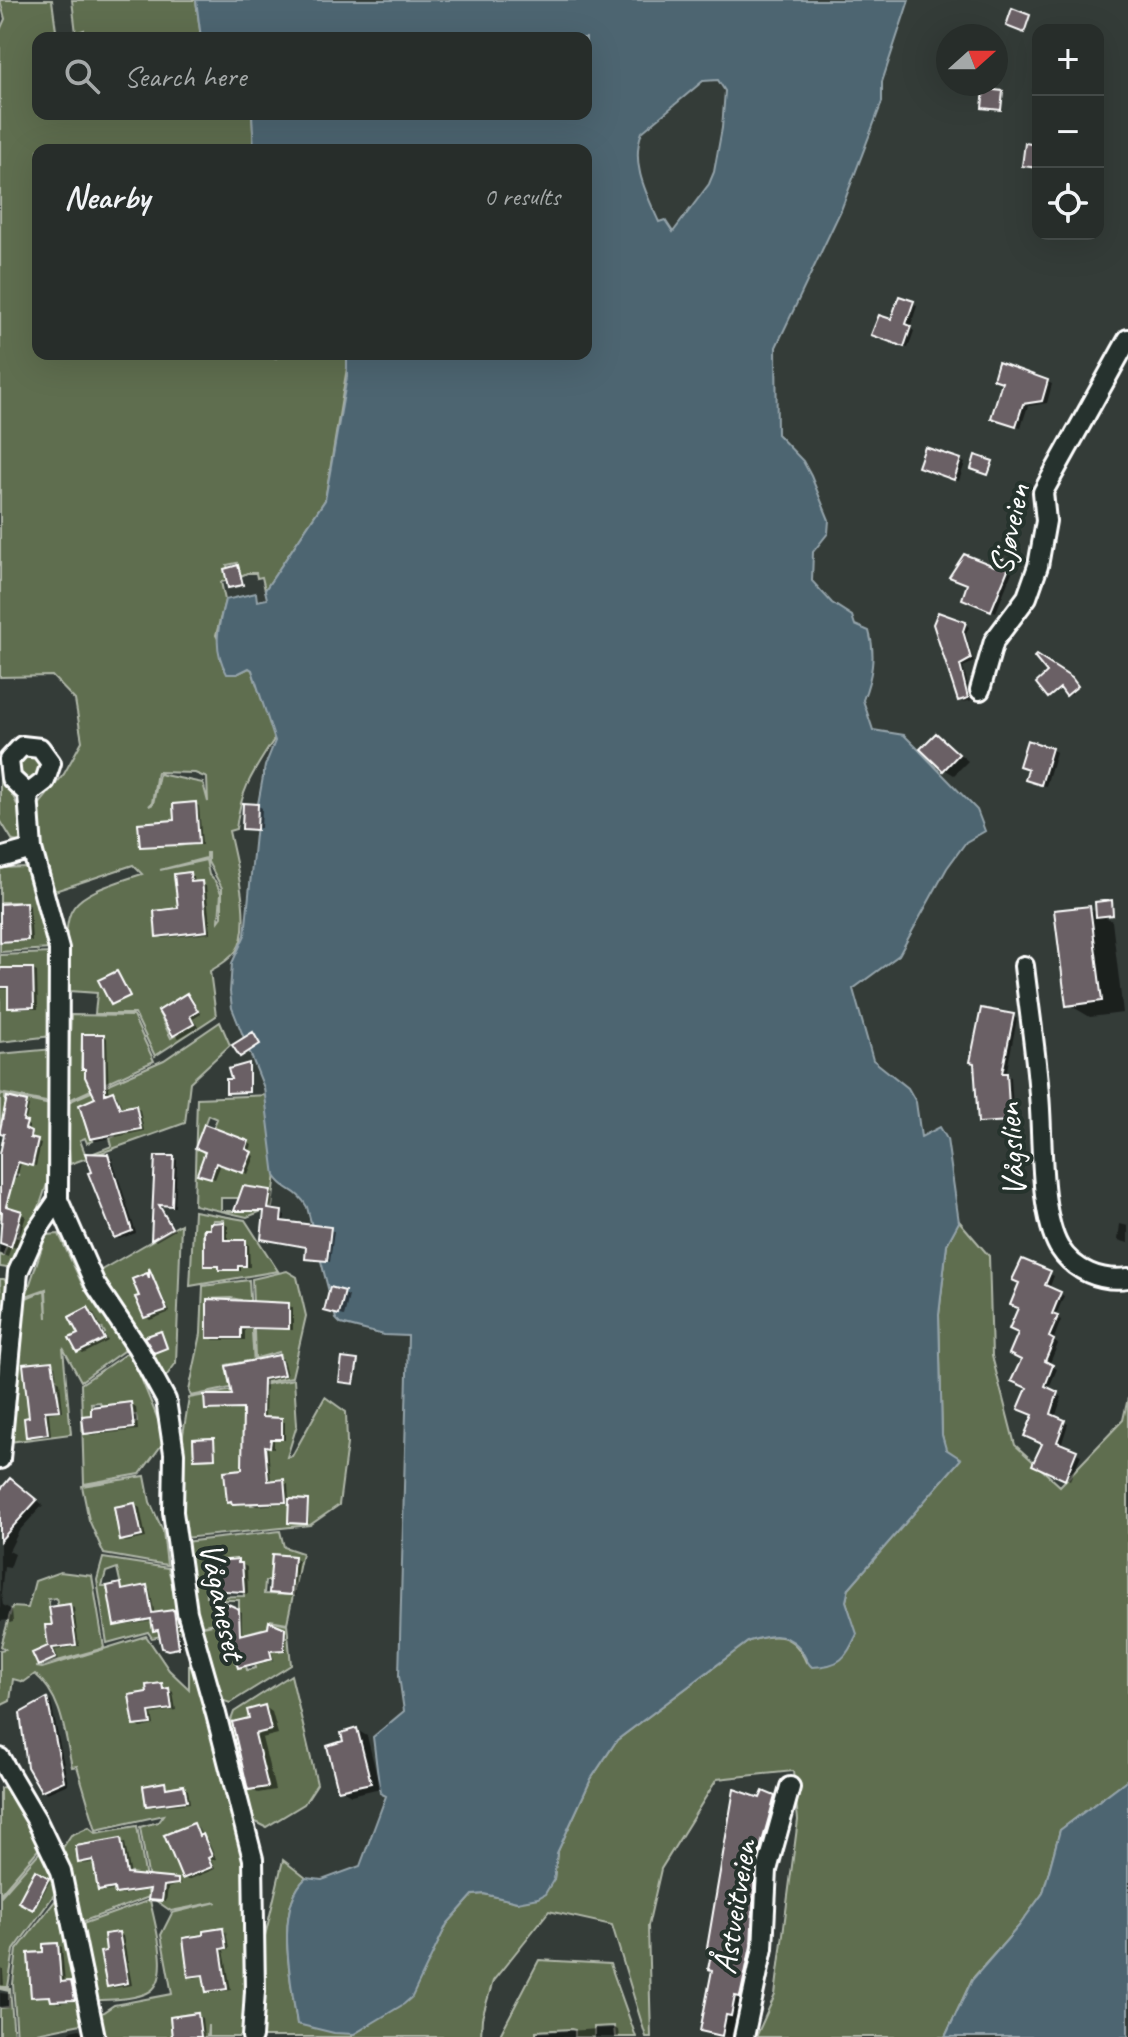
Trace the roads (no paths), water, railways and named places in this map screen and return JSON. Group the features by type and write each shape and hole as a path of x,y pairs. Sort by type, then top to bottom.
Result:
{"street":[{"name":"Sjøveien","path":"980,690 994,641 1027,597 1038,566 1046,521 1043,492 1128,339"},
{"name":"Våganeset","path":"28,794 32,849 59,949 58,1200 95,1284 137,1347 166,1400 174,1453 173,1512 187,1612 253,1859 255,1991 252,2037"},
{"path":"0,858 32,849"},
{"name":"Vågslien","path":"1024,966 1039,1092 1048,1210 1053,1232 1066,1256 1087,1273 1115,1280 1128,1278"},
{"path":"0,1459 9,1272 58,1200"},
{"path":"0,1758 36,1819 61,1871 95,2037"},
{"name":"Åstveitveien","path":"744,2037 763,1948 767,1870 790,1787"}],"water":[{"path":"196,0 909,0 882,82 882,102 841,210 776,347 777,434 803,461 829,520 828,533 813,552 812,581 832,603 852,616 855,625 869,631 872,666 863,700 873,730 904,735 977,810 985,831 966,842 947,868 899,955 853,989 873,1060 908,1088 916,1102 921,1137 940,1127 947,1139 959,1222 947,1244 939,1315 942,1435 946,1449 961,1459 849,1588 846,1601 857,1634 841,1660 812,1667 798,1646 787,1638 768,1636 749,1641 617,1740 591,1779 557,1853 554,1879 545,1894 517,1902 484,1894 473,1895 447,1924 412,1997 354,2034 334,2033 297,2024 287,1927 296,1891 306,1878 322,1880 360,1866 386,1796 380,1793 373,1737 404,1711 399,1676 408,1336 384,1335 341,1324 336,1319 307,1207 275,1176 264,1088 232,1008 230,992 232,963 245,935 258,804 265,766 275,741 252,670 249,668 237,674 227,674 222,664 218,646 219,628 225,600 256,593 257,601 267,599 265,590 325,500 347,377 347,360 592,360 592,144 254,144 252,120 592,120 592,32 200,32","holes":["718,80 725,91 722,128 709,184 673,232 665,220 659,222 641,178 638,155 642,132 703,81"]},
{"path":"1128,1779 1128,2037 945,2037 972,1980 1043,1893 1060,1830"}]}
